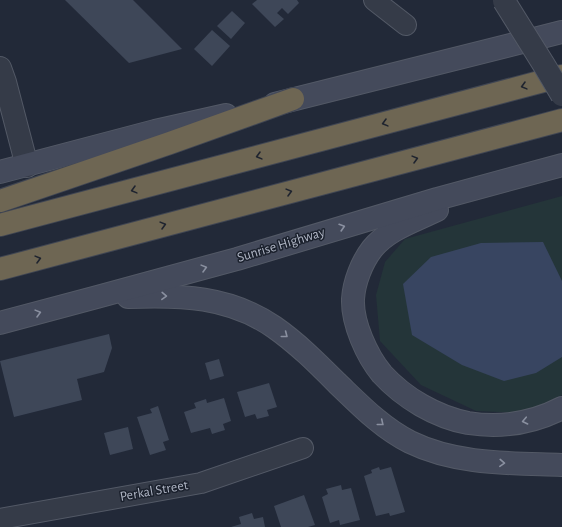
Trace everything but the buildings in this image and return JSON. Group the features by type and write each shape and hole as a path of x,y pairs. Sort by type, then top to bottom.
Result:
{"highway":[{"path":"0,225 562,76"},
{"path":"0,201 293,99"},
{"path":"0,269 562,120"}],"main road":[{"path":"0,172 155,132 562,32"},
{"name":"Sunrise Highway","path":"0,323 244,256 486,185 562,165"},
{"path":"486,185 402,226 381,240 373,248 366,258 354,290 354,309 359,332 369,354 382,374 414,401 439,414 467,422 494,425 536,419 562,408"},
{"path":"97,297 173,297 212,301 230,305 260,318 288,337 372,416 384,426 410,442 441,454 473,460 562,465"}],"street":[{"path":"374,0 406,25"},
{"path":"504,0 562,95"},
{"path":"0,68 27,166"},
{"name":"Perkal Street","path":"0,519 201,483 303,448"}],"shaded area":[{"path":"562,196 562,395 523,413 476,411 421,385 380,341 376,295 385,262 405,239"}],"water":[{"path":"543,242 562,281 562,357 536,373 504,381 462,365 412,335 403,284 431,257 481,243"}]}
